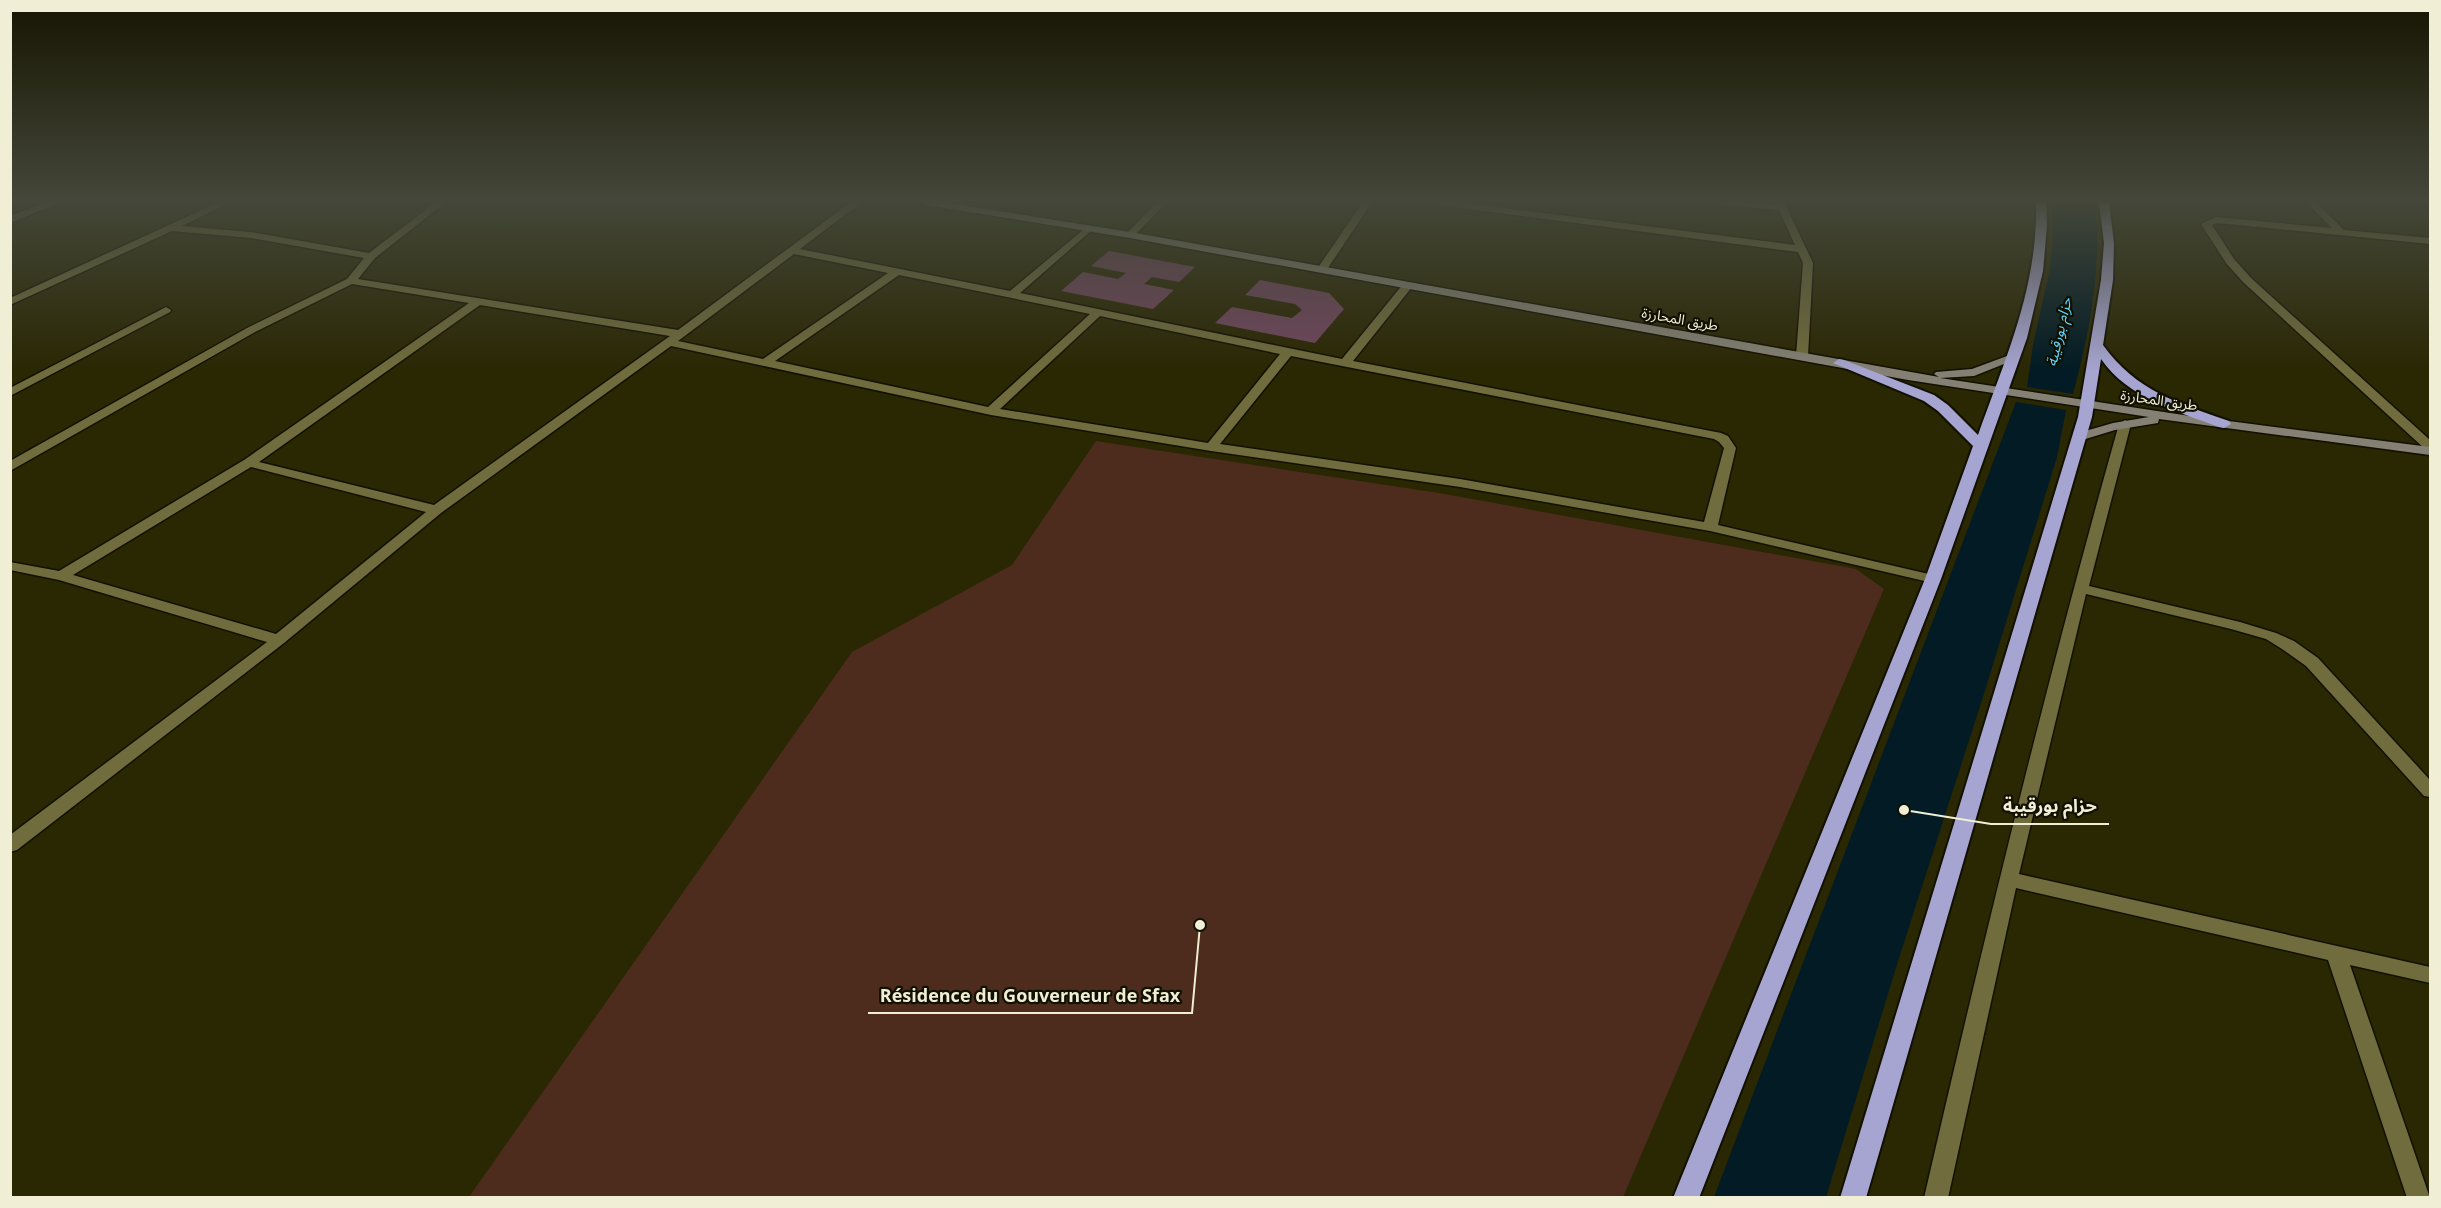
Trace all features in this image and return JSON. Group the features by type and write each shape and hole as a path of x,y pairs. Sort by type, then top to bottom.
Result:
{"highway":[{"path":"1686,1197 1933,579 1981,446 2008,391 2014,356 2031,304 2039,258"},
{"path":"1853,1197 2079,437 2081,403 2098,347 2108,258"},
{"path":"2098,347 2108,363 2134,387 2224,424"},
{"path":"1839,363 1929,398 1943,408 1981,446"}],"main road":[{"name":"طريق المحارزة","path":"1262,258 1908,376 2190,420 2430,451"},
{"path":"1908,376 1965,373 2014,356"},
{"path":"2079,437 2125,424 2151,420 2190,420"}],"street":[{"path":"10,302 104,258"},
{"path":"10,467 251,330 351,281 369,258"},
{"path":"10,845 279,640 436,510 675,338 779,258"},
{"path":"833,258 1014,293 1288,352 1717,436 1724,439 1730,448 1710,527"},
{"path":"1014,293 1054,258"},
{"path":"1322,269 1329,258"},
{"path":"1802,356 1808,263 1805,258"},
{"path":"2228,258 2247,280 2430,446"},
{"path":"765,363 898,271"},
{"path":"351,281 477,301 675,338 765,363 991,411 1211,447 1460,483 1710,527 1933,579"},
{"path":"1345,363 1408,285"},
{"path":"61,576 249,463 477,301"},
{"path":"10,393 166,310"},
{"path":"991,411 1098,312"},
{"path":"1211,447 1288,352"},
{"path":"1936,1197 2008,879 2079,588 2125,424"},
{"path":"249,463 436,510"},
{"path":"10,566 61,576 279,640"},
{"path":"2079,588 2235,625 2271,636 2288,645 2312,662 2430,791"},
{"path":"2008,879 2430,975"},
{"path":"2336,954 2419,1197"}],"shaded area":[{"path":"1096,441 1439,493 1856,569 1884,589 1623,1197 469,1197 852,652 1012,565"}],"water":[{"path":"2051,258 2097,258 2085,347 2073,394 2027,387 2033,345"},
{"path":"2016,402 2066,410 2057,457 1826,1197 1714,1197"}],"building":[{"path":"1100,258 1149,258 1195,267 1179,282 1152,277 1144,284 1174,290 1153,309 1061,291 1083,272 1118,279 1126,273 1091,266"},
{"path":"1260,280 1329,293 1344,309 1315,343 1215,323 1232,307 1292,318 1302,310 1295,304 1245,295"}],"place":[{"name":"حزام بورقيبة","path":"1904,810"},
{"name":"Résidence du Gouverneur de Sfax","path":"1200,925"}]}
